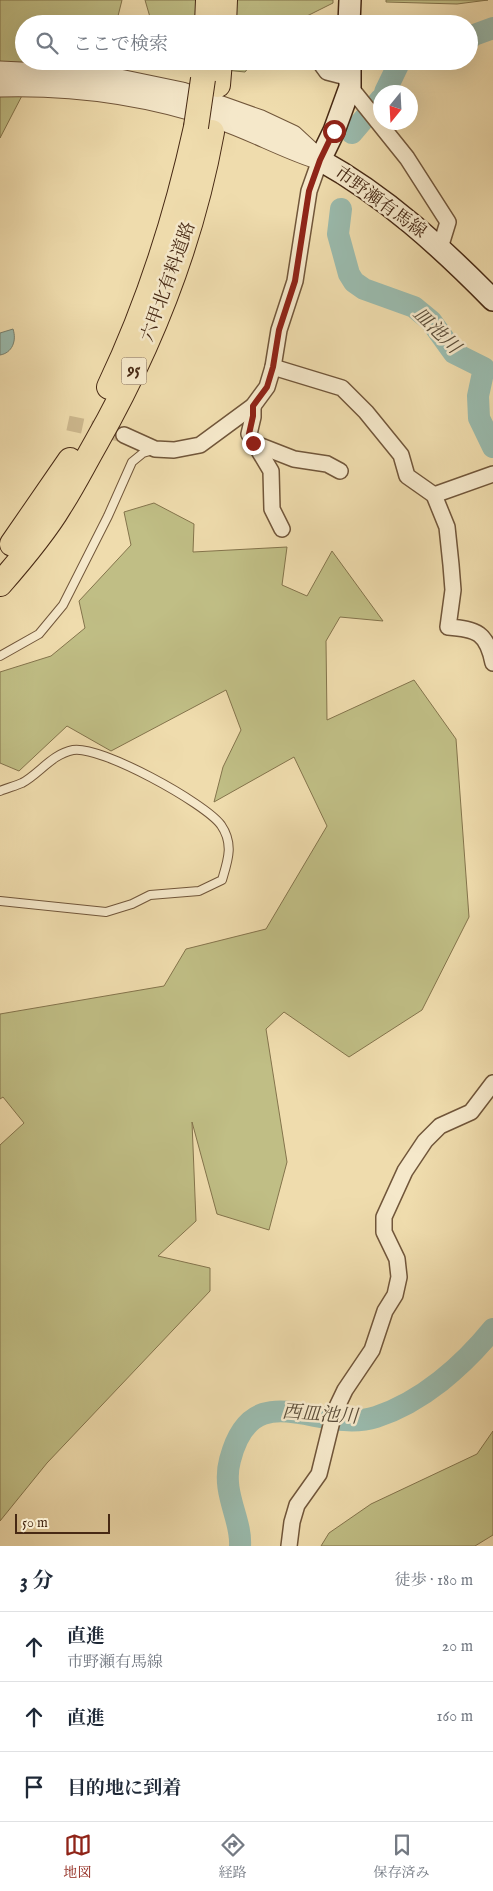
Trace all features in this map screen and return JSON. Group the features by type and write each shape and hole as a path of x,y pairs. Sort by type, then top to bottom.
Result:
{"main road":[{"path":"207,15 208,0"},
{"path":"224,15 225,0"},
{"path":"349,15 350,0"},
{"name":"六甲北有料道路","path":"0,584 60,507 142,356 164,302 204,178 204,130 208,75"},
{"name":"市野瀬有馬線","path":"350,75 334,131 320,160 346,174 416,226 493,300"},
{"name":"六甲北有料道路","path":"0,559 66,467 110,386 154,284 186,172 204,130"}],"street":[{"path":"326,70 327,72 350,75 407,158 448,222 440,248"},
{"path":"0,71 105,76 182,92 293,135 320,160"},
{"path":"0,87 71,88 150,99 219,119 320,160"},
{"path":"124,435 155,449 174,450 200,445 253,406 267,387 273,367 279,330 295,281 309,191 320,160"},
{"path":"273,367 342,388 366,412 400,455 407,476 434,495 447,527 452,565 452,590 448,627 469,628 480,635 489,644 493,663"},
{"path":"253,406 249,434 271,471 272,508 282,529"},
{"path":"253,443 294,459 327,464 340,471"},
{"path":"434,495 493,474"},
{"path":"289,1546 292,1522 298,1505 319,1474 332,1421 345,1390 372,1350 384,1311 395,1295 399,1278 397,1258 384,1232 384,1217 405,1171 425,1141 440,1126 470,1112 493,1083"}],"lane":[{"path":"0,656 40,634 63,604 108,516 132,462 144,453 155,449"},
{"path":"0,791 23,783 39,768 73,750 100,754 199,805 221,826 231,853 222,880 199,890 150,895 132,904 106,912 0,901"}],"shaded area":[{"path":"0,0 122,0 118,15 15,15 15,70 35,70 0,138"},
{"path":"145,0 333,0 333,3 309,15 149,15"},
{"path":"386,0 488,0 457,4 386,2"},
{"path":"225,70 247,70 245,72"},
{"path":"13,329 14,342 12,346 8,352 0,355 0,333"},
{"path":"154,503 194,524 193,552 287,547 282,585 307,596 332,551 383,621 340,617 326,641 327,720 414,680 456,739 469,917 422,1010 349,1057 284,1012 266,1029 287,1162 269,1230 217,1214 192,1122 196,1221 158,1256 210,1268 210,1291 47,1463 0,1521 0,1145 24,1123 3,1097 0,1099 0,1014 164,986 186,949 266,929 327,826 294,757 214,802 223,767 241,730 226,690 111,751 67,726 19,771 0,763 0,672 51,656 85,628 79,601 131,545 124,512"},
{"path":"493,1431 493,1535 475,1546 321,1546 329,1533 371,1504 477,1454"}],"waterway":[{"name":"皿池川","path":"478,34 493,28"},
{"name":"皿池川","path":"388,85 396,70"},
{"name":"皿池川","path":"352,133 373,108"},
{"name":"皿池川","path":"341,209 338,234 349,274 354,282 364,289 414,307 431,321 454,353 484,368 478,396 479,418 493,447"},
{"name":"西皿池川","path":"240,1546 240,1536 228,1484 228,1472 230,1460 240,1433 254,1418 271,1412 290,1412 332,1419 354,1420 376,1417 409,1402 441,1381 469,1356 493,1329"}],"tunnel":[{"path":"68,423 124,435"}],"route":[{"path":"253,443 249,434 253,406 267,387 273,367 279,330 295,281 297,258 309,191 320,160 334,131"}]}
